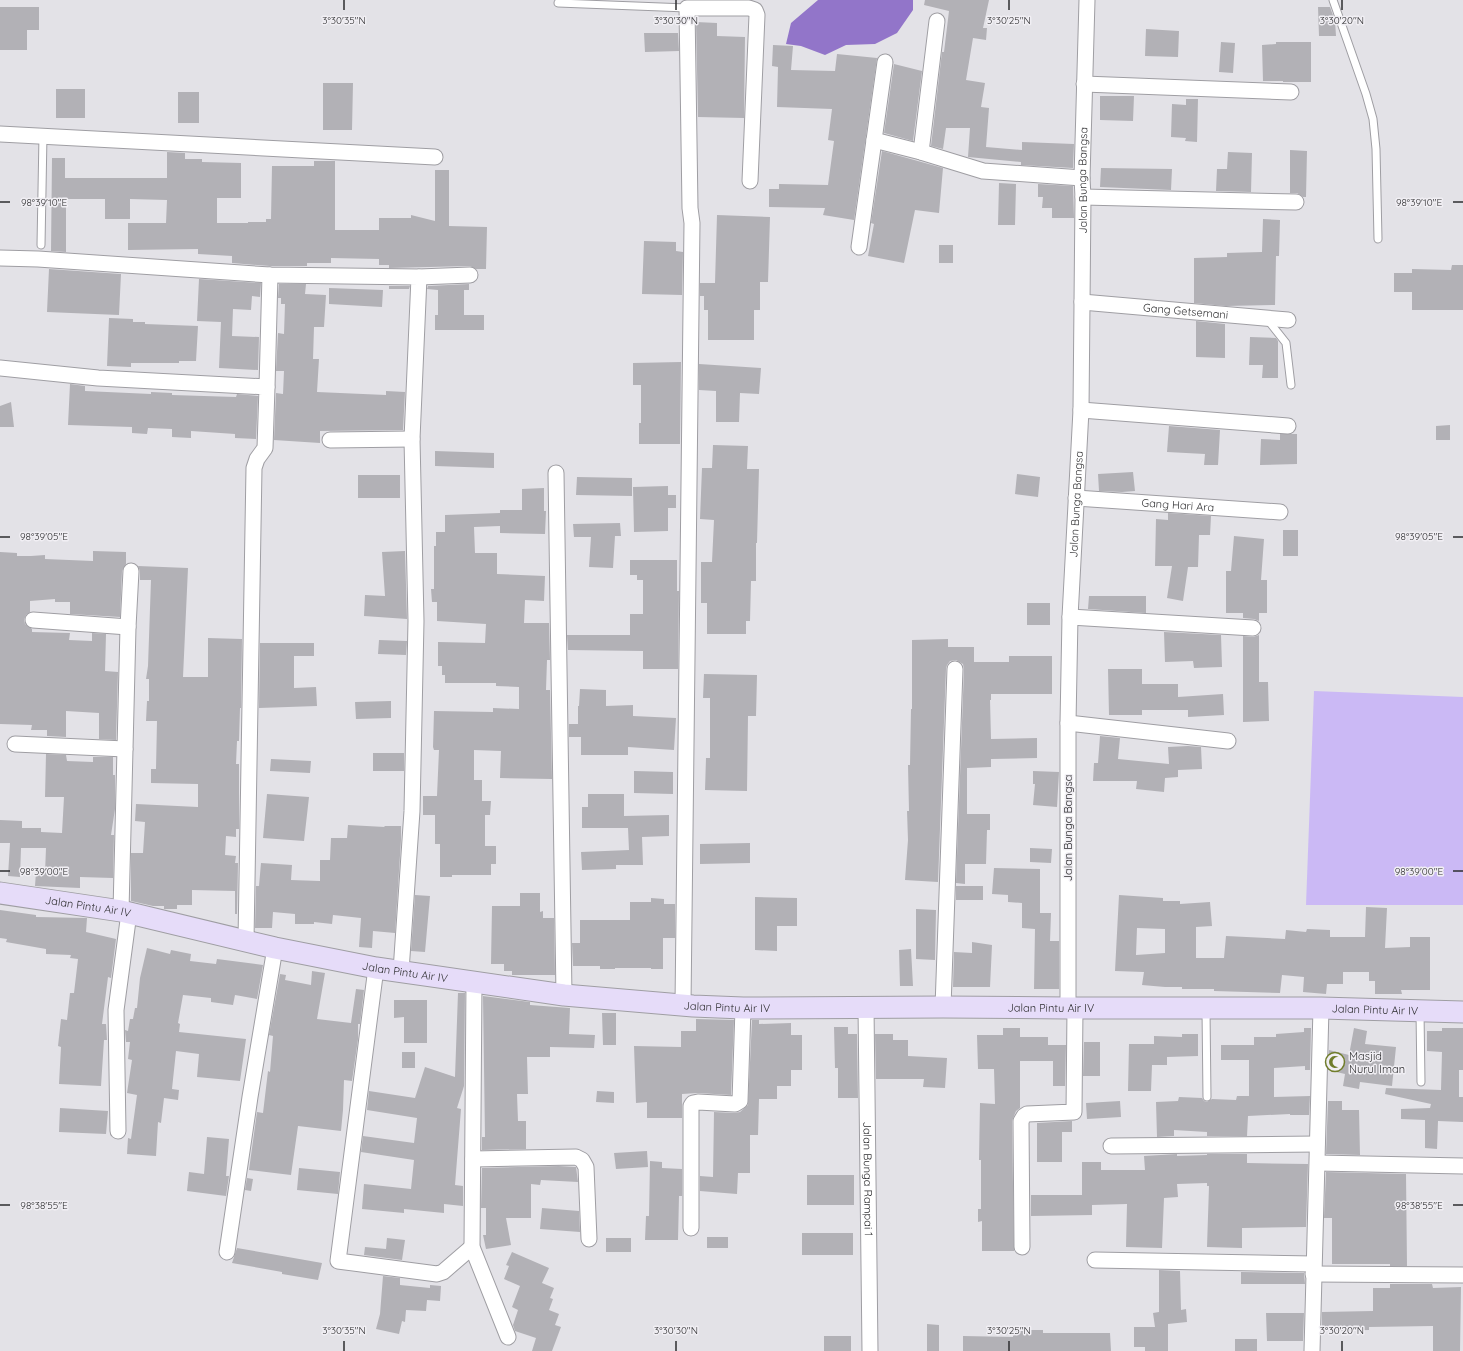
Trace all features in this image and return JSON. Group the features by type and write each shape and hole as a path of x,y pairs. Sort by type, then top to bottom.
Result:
{"main road":[{"name":"Jalan Pintu Air IV","path":"0,893 125,912 276,948 376,968 564,996 743,1008 1321,1008 1463,1012"}],"street":[{"name":"Jalan Bunga Bangsa","path":"1022,1246 1021,1121 1027,1114 1074,1112 1071,1008 1068,723 1070,617 1081,410 1082,178 1087,0"},
{"path":"683,1005 692,223 690,208 687,8 749,8 755,10 757,15 750,181"},
{"path":"921,152 937,21"},
{"path":"859,247 885,62"},
{"path":"1084,84 1291,92"},
{"path":"0,134 43,135 207,146 401,154 435,157"},
{"path":"874,140 921,152 983,171 1082,178"},
{"path":"1083,197 1296,202"},
{"path":"0,258 270,275 419,277 470,275"},
{"path":"246,940 254,468 257,458 265,448 270,275"},
{"path":"400,971 413,780 416,621 412,439 419,277"},
{"name":"Gang Getsemani","path":"1082,302 1288,320"},
{"path":"0,368 98,378 267,387"},
{"path":"1081,410 1288,426"},
{"path":"330,440 412,439"},
{"path":"556,473 564,996"},
{"name":"Gang Hari Ara","path":"1076,498 1280,512"},
{"path":"118,1132 116,1010 125,912 125,749 131,571"},
{"path":"1070,617 1253,628"},
{"path":"33,620 128,627"},
{"path":"943,1007 955,669"},
{"path":"1068,723 1228,741"},
{"path":"15,744 125,749"},
{"path":"227,1252 250,1097 276,948"},
{"path":"376,968 338,1261 437,1274 443,1272 472,1247"},
{"path":"474,982 472,1247 508,1337"},
{"name":"Jalan Bunga Rampai 1","path":"866,1007 870,1351"},
{"path":"691,1228 691,1106 698,1102 739,1103 743,1008"},
{"path":"1312,1351 1321,1008"},
{"path":"1111,1146 1317,1144"},
{"path":"473,1159 576,1158 582,1160 586,1167 589,1239"},
{"path":"1318,1163 1463,1166"},
{"path":"1095,1260 1463,1275"}],"lane":[{"path":"1333,0 1366,94 1373,119 1376,149 1378,239"},
{"path":"558,3 687,8"},
{"path":"41,245 43,135"},
{"path":"1266,319 1286,343 1291,385"},
{"path":"1206,1008 1207,1097"},
{"path":"1420,1010 1421,1082"}],"shaded area":[{"path":"818,0 913,0 913,10 897,33 875,44 846,45 825,55 801,46 786,44 791,23"},
{"path":"1314,691 1463,697 1463,905 1306,905"}],"building":[{"path":"925,0 989,0 983,28 987,28 986,40 973,38 966,80 985,83 981,107 989,108 986,147 1022,150 1022,142 1074,144 1073,168 1021,165 1021,162 968,157 970,128 946,128 943,149 931,146 942,52 944,52 949,11 924,5"},
{"path":"0,7 39,7 39,30 27,30 27,50 0,50"},
{"path":"1318,7 1330,7 1335,21 1336,36 1319,36"},
{"path":"696,22 717,23 717,36 745,37 744,118 698,117"},
{"path":"1146,29 1179,31 1178,57 1145,56"},
{"path":"644,33 678,33 679,51 645,52"},
{"path":"1221,42 1235,43 1233,73 1219,72"},
{"path":"1276,42 1311,42 1311,82 1263,81 1262,45 1276,44"},
{"path":"773,45 793,46 791,70 835,71 837,54 877,58 854,220 823,215 825,208 769,207 769,189 779,189 779,184 828,185 834,141 828,140 832,109 777,107 778,67 772,66"},
{"path":"894,64 922,71 913,141 884,133"},
{"path":"323,83 353,83 352,130 323,130"},
{"path":"56,89 85,89 85,118 56,118"},
{"path":"178,92 199,92 199,123 178,123"},
{"path":"1100,96 1134,96 1133,121 1100,120"},
{"path":"1186,99 1198,99 1197,142 1185,141 1186,138 1171,137 1172,104 1186,105"},
{"path":"1290,150 1307,151 1306,197 1303,197 1297,193 1290,193"},
{"path":"882,151 943,168 939,213 915,210 904,263 868,256 874,224 871,223"},
{"path":"167,152 185,153 185,159 202,159 202,162 241,163 241,198 217,198 217,223 266,222 266,219 271,219 272,166 314,166 314,161 335,161 335,230 379,230 379,218 411,218 411,215 435,221 435,170 449,170 449,226 487,227 486,269 476,269 470,266 389,268 389,265 379,265 379,259 331,258 331,263 307,263 307,266 270,266 232,263 232,256 198,254 198,249 128,250 128,223 166,223 167,200 130,199 130,219 105,219 105,199 66,199 66,252 51,251 52,158 65,158 65,178 167,178"},
{"path":"1228,152 1252,153 1251,192 1216,191 1217,169 1227,169"},
{"path":"1101,168 1172,169 1171,190 1100,187"},
{"path":"999,183 1016,184 1015,225 998,225"},
{"path":"1038,184 1073,186 1074,218 1052,218 1052,208 1042,208 1043,197 1038,197"},
{"path":"717,215 770,217 768,282 760,282 760,310 754,310 754,340 708,340 708,310 704,310 704,296 700,296 700,283 715,283"},
{"path":"1263,219 1280,220 1279,256 1276,256 1275,305 1226,306 1194,303 1194,258 1227,257 1227,253 1262,252"},
{"path":"644,241 676,242 676,251 683,252 682,295 642,294"},
{"path":"939,245 953,245 953,263 939,263"},
{"path":"1452,265 1463,265 1463,310 1412,310 1412,292 1394,292 1394,273 1412,273 1412,269 1451,270"},
{"path":"49,269 121,274 119,315 47,312"},
{"path":"199,279 261,283 260,297 252,296 251,310 233,309 232,336 259,337 258,370 219,368 221,322 197,321"},
{"path":"279,284 306,284 305,294 326,295 324,327 314,327 313,359 319,359 317,392 386,395 386,391 405,392 403,430 320,431 320,443 274,440 276,393 283,394 284,371 276,371 278,333 284,334 285,304 281,304 281,298 278,298"},
{"path":"469,284 469,290 464,290 464,315 484,315 484,330 435,330 435,315 438,315 438,290 427,289 428,286"},
{"path":"389,286 410,286 409,289 389,289"},
{"path":"329,288 383,290 382,307 329,304"},
{"path":"109,318 133,319 133,322 145,322 145,324 198,326 196,361 179,361 179,363 131,363 131,367 107,366"},
{"path":"1196,321 1225,324 1225,358 1196,357"},
{"path":"1250,337 1276,338 1278,341 1278,378 1262,378 1263,365 1249,365"},
{"path":"681,362 680,444 639,444 639,423 641,423 641,385 633,385 633,363"},
{"path":"699,364 761,368 759,394 740,393 739,422 716,422 716,391 699,390"},
{"path":"70,384 85,386 85,391 151,394 151,392 172,393 172,395 236,397 237,394 258,396 256,439 235,438 235,434 191,431 191,438 172,437 172,429 148,428 147,434 132,433 132,427 68,425"},
{"path":"11,402 14,427 0,427 0,406"},
{"path":"1450,425 1450,440 1436,440 1436,426"},
{"path":"1169,426 1220,430 1218,465 1204,465 1205,454 1167,452"},
{"path":"1280,434 1297,434 1297,464 1260,465 1261,439 1280,440"},
{"path":"713,445 748,446 747,469 759,469 756,581 751,581 750,621 746,621 746,634 707,634 707,603 701,603 701,562 712,562 714,520 700,519 702,468 712,468"},
{"path":"435,451 494,453 494,468 435,466"},
{"path":"1133,472 1135,491 1099,491 1098,474"},
{"path":"1017,474 1040,477 1038,497 1015,494"},
{"path":"358,475 400,475 400,498 358,498"},
{"path":"577,477 632,478 632,496 576,495"},
{"path":"668,486 668,495 676,495 676,508 668,508 668,531 634,532 633,487"},
{"path":"544,488 544,511 546,511 545,534 500,533 500,526 474,527 475,553 497,553 497,574 545,576 544,601 525,600 524,623 549,623 550,660 547,660 546,690 550,690 552,779 500,778 501,751 474,750 474,780 482,780 482,801 491,801 490,815 485,815 485,846 496,846 496,864 491,864 491,875 452,875 452,877 440,877 440,844 435,844 435,815 423,815 423,796 437,796 439,750 434,750 433,747 434,711 493,712 493,708 519,709 519,687 496,686 496,683 445,683 445,675 442,675 442,666 438,666 438,642 485,643 486,624 437,621 437,602 432,602 431,589 434,589 434,546 436,546 436,532 445,532 445,515 500,513 500,510 522,510 522,489"},
{"path":"1168,513 1211,516 1210,535 1199,535 1198,567 1188,567 1183,601 1167,598 1172,566 1155,566 1156,519 1168,520"},
{"path":"620,523 621,536 615,536 613,568 589,567 591,537 574,537 573,524"},
{"path":"1283,530 1298,530 1298,556 1283,556"},
{"path":"1234,536 1264,539 1261,580 1267,580 1267,613 1259,613 1259,621 1243,618 1243,613 1226,613 1226,571 1231,571"},
{"path":"93,551 126,552 126,564 122,571 120,617 70,614 70,602 55,602 55,599 30,601 30,612 26,615 24,620 25,624 32,629 32,632 70,633 69,640 92,641 92,633 106,634 105,671 118,672 116,740 99,739 99,713 66,711 66,737 47,736 47,730 31,730 32,725 0,724 0,552 17,553 17,556 45,555 45,559 93,561"},
{"path":"405,551 407,619 364,616 365,595 385,596 382,552"},
{"path":"630,560 677,560 677,591 679,591 678,669 643,669 643,651 568,650 567,635 630,635 630,614 643,614 643,580 637,580 637,575 630,575"},
{"path":"138,566 188,568 183,677 208,677 208,638 242,639 241,708 236,764 239,764 239,829 236,829 236,837 226,836 225,855 236,856 235,863 238,863 237,914 235,914 235,891 192,890 192,905 177,905 177,909 164,909 164,906 153,906 131,901 131,853 143,853 145,822 135,821 136,804 198,807 198,784 151,783 151,769 156,769 157,721 146,721 147,701 149,701 149,679 146,679 148,666 151,580 140,580 140,571"},
{"path":"1089,596 1146,596 1146,613 1088,609"},
{"path":"1027,603 1050,603 1050,625 1027,625"},
{"path":"1164,632 1221,635 1222,667 1194,668 1193,661 1165,662"},
{"path":"1259,635 1259,682 1268,682 1269,721 1243,722 1243,636 1253,637"},
{"path":"948,639 948,647 974,647 974,662 1009,662 1009,656 1052,656 1052,694 991,694 991,739 1037,738 1037,758 991,759 991,767 967,768 967,814 990,814 990,830 987,830 986,864 965,864 965,884 956,883 964,669 963,664 956,660 950,661 946,669 938,882 905,880 908,840 907,811 909,811 908,765 910,765 912,709 912,640"},
{"path":"379,640 407,641 406,655 378,654"},
{"path":"260,643 314,643 314,656 294,656 294,688 316,687 317,706 259,708"},
{"path":"1108,669 1142,669 1142,684 1178,684 1178,697 1223,694 1224,715 1188,717 1188,710 1142,710 1142,715 1109,715"},
{"path":"704,674 757,675 756,716 748,716 747,791 705,790 706,758 710,758 710,698 703,698"},
{"path":"580,689 606,690 606,706 633,705 633,716 676,718 674,750 628,747 628,755 581,755 581,737 569,737 569,724 578,724"},
{"path":"391,701 391,718 356,719 355,702"},
{"path":"1100,736 1120,738 1118,759 1169,764 1168,747 1201,747 1202,769 1178,770 1178,777 1165,778 1164,792 1136,789 1137,781 1093,781 1094,763 1098,763"},
{"path":"373,753 404,753 404,771 373,771"},
{"path":"46,754 66,755 67,761 93,762 93,757 113,757 113,775 115,775 115,809 111,835 114,835 113,878 80,877 80,888 35,886 36,872 45,873 46,848 21,848 20,877 8,876 10,843 0,843 0,820 22,821 22,828 41,828 41,832 62,833 64,797 45,797"},
{"path":"271,759 311,761 310,773 270,771"},
{"path":"634,771 673,772 673,794 634,793"},
{"path":"1033,771 1059,772 1057,807 1033,805 1035,784 1033,784"},
{"path":"267,794 309,797 304,841 263,838"},
{"path":"588,794 624,794 624,816 669,815 669,836 642,837 643,865 616,865 616,869 582,870 581,852 629,850 628,828 582,828 582,807 588,807"},
{"path":"348,825 385,827 384,826 401,826 395,933 373,931 372,948 359,947 361,918 333,915 332,924 314,922 314,924 295,924 295,914 273,912 272,928 255,928 256,886 259,886 261,863 292,865 291,880 320,881 320,860 330,860 331,838 347,838"},
{"path":"750,843 750,863 700,864 700,844"},
{"path":"1030,848 1052,849 1051,863 1030,862"},
{"path":"994,868 1040,869 1040,913 1051,913 1050,941 1059,941 1059,989 1034,989 1035,929 1022,928 1022,903 1008,902 1008,895 992,894"},
{"path":"956,886 983,886 983,900 956,900"},
{"path":"520,893 540,893 540,912 543,911 543,918 554,918 555,975 512,975 512,971 504,971 504,964 491,964 492,906 520,906"},
{"path":"415,895 430,896 425,952 411,951"},
{"path":"1119,895 1163,898 1163,901 1180,901 1180,904 1210,902 1212,926 1196,927 1196,958 1224,958 1226,936 1285,939 1286,930 1306,932 1307,929 1330,930 1330,937 1365,937 1366,907 1387,908 1385,948 1410,947 1410,937 1430,937 1430,990 1401,990 1402,994 1375,994 1375,981 1369,981 1369,972 1343,972 1343,984 1327,984 1326,994 1303,992 1304,977 1282,975 1280,993 1214,991 1214,989 1182,989 1182,987 1142,985 1144,972 1115,971","holes":["1137,928 1165,929 1165,953 1136,955"]},
{"path":"755,897 797,898 797,926 777,926 777,951 755,950"},
{"path":"651,898 664,899 664,904 675,904 675,938 663,938 663,969 600,969 600,966 573,966 572,943 580,943 580,920 630,920 630,902 651,902"},
{"path":"916,909 936,910 935,960 916,959"},
{"path":"0,910 36,915 36,917 87,918 86,932 116,939 111,978 108,977 102,1024 106,1024 107,1040 104,1040 101,1086 59,1084 61,1047 58,1046 61,1019 67,1020 70,993 74,993 78,959 70,958 71,955 46,954 46,949 6,942 7,939 0,938"},
{"path":"972,942 992,945 990,987 953,987 954,952 972,953"},
{"path":"147,948 170,954 171,950 191,954 190,961 216,964 217,959 263,965 257,999 235,995 233,1005 211,1002 211,998 183,995 178,1023 180,1024 179,1032 246,1039 240,1081 197,1077 199,1054 176,1051 172,1089 179,1090 178,1100 164,1098 161,1123 158,1122 156,1156 127,1154 128,1138 131,1139 137,1095 127,1093 132,1060 128,1059 130,1042 126,1042 125,1030 128,1031 130,1019 133,1019 135,1008 137,1008 140,978"},
{"path":"911,949 913,986 900,986 899,950"},
{"path":"312,971 325,973 317,1019 351,1023 356,989 364,990 360,1024 358,1024 358,1039 352,1081 344,1080 341,1131 298,1126 291,1175 249,1170 257,1112 263,1113 268,1071 270,1072 273,1036 269,1035 280,974 286,975 285,980 311,985"},
{"path":"458,993 465,993 464,1086 457,1108 461,1109 455,1185 463,1186 463,1206 444,1204 444,1213 404,1209 404,1213 362,1209 364,1184 411,1189 414,1160 361,1152 363,1136 414,1143 417,1118 367,1110 369,1091 415,1098 425,1067 455,1077"},
{"path":"483,996 530,1002 530,1005 570,1008 569,1034 595,1035 594,1048 550,1047 550,1057 527,1057 528,1094 517,1094 518,1121 526,1121 526,1149 482,1150 482,1137 485,1137"},
{"path":"394,1000 427,1000 427,1043 404,1043 404,1017 394,1018"},
{"path":"602,1013 616,1013 616,1045 603,1045"},
{"path":"696,1019 734,1020 731,1095 698,1093 682,1094 682,1118 647,1118 647,1102 636,1103 634,1046 681,1047 681,1031 696,1031"},
{"path":"752,1020 759,1020 759,1024 791,1023 791,1035 802,1035 802,1070 791,1070 791,1086 777,1086 777,1099 759,1099 758,1135 750,1135 750,1173 738,1173 737,1194 700,1191 700,1176 713,1177 714,1112 740,1112 748,1105"},
{"path":"834,1027 848,1027 848,1034 857,1034 858,1098 838,1098 838,1068 835,1068"},
{"path":"1003,1028 1020,1028 1020,1037 1048,1037 1048,1045 1066,1045 1065,1086 1053,1086 1053,1061 1020,1061 1020,1108 1016,1111 1012,1121 1014,1251 982,1251 982,1221 978,1222 978,1209 981,1209 981,1160 979,1160 980,1103 995,1104 994,1069 978,1069 977,1035 1003,1035"},
{"path":"1304,1028 1311,1028 1310,1070 1305,1070 1305,1066 1274,1068 1274,1097 1310,1096 1309,1115 1290,1114 1248,1116 1247,1136 1207,1136 1207,1132 1174,1130 1174,1136 1157,1137 1156,1102 1178,1101 1179,1097 1202,1098 1207,1102 1212,1099 1236,1100 1237,1096 1249,1096 1249,1060 1221,1060 1221,1045 1254,1045 1254,1037 1276,1037 1276,1034 1304,1032"},
{"path":"1354,1028 1367,1031 1365,1044 1396,1047 1392,1086 1360,1082 1359,1089 1343,1086 1345,1074 1328,1070 1329,1050 1349,1055"},
{"path":"1442,1028 1463,1028 1463,1070 1459,1070 1459,1097 1463,1097 1463,1122 1438,1121 1437,1149 1425,1148 1425,1120 1401,1119 1401,1109 1430,1108 1431,1104 1385,1094 1386,1088 1441,1090 1442,1052 1427,1051 1427,1031 1442,1031"},
{"path":"875,1034 893,1034 893,1040 908,1040 908,1056 947,1058 945,1088 923,1087 924,1079 876,1079"},
{"path":"1182,1034 1198,1034 1198,1056 1167,1057 1167,1065 1152,1065 1151,1091 1128,1091 1129,1044 1154,1044 1154,1036 1182,1037"},
{"path":"1084,1042 1100,1042 1100,1076 1083,1076"},
{"path":"402,1052 415,1052 415,1068 402,1068"},
{"path":"597,1091 614,1092 614,1103 596,1102"},
{"path":"1120,1101 1121,1117 1087,1119 1086,1103"},
{"path":"1328,1101 1342,1101 1342,1110 1359,1110 1360,1155 1326,1154"},
{"path":"60,1108 108,1111 106,1134 59,1132"},
{"path":"1072,1121 1072,1132 1062,1132 1062,1162 1037,1162 1037,1123"},
{"path":"207,1137 229,1139 226,1176 229,1176 226,1196 187,1191 189,1172 204,1174"},
{"path":"647,1151 648,1167 616,1169 614,1153"},
{"path":"1177,1154 1177,1156 1247,1154 1247,1163 1308,1164 1306,1227 1242,1228 1242,1248 1207,1247 1209,1186 1207,1186 1207,1183 1177,1184 1178,1197 1164,1198 1162,1248 1126,1247 1127,1204 1092,1205 1092,1215 1031,1216 1031,1195 1082,1195 1082,1162 1101,1162 1101,1170 1145,1170 1144,1156"},
{"path":"650,1161 662,1162 662,1168 682,1169 682,1196 679,1196 678,1240 645,1240 646,1216 649,1216"},
{"path":"576,1167 578,1182 541,1180 540,1185 531,1184 531,1218 506,1218 511,1245 486,1249 483,1235 486,1235 486,1208 481,1208 482,1168"},
{"path":"299,1168 340,1172 338,1194 297,1190"},
{"path":"1326,1172 1406,1174 1407,1266 1390,1266 1390,1264 1332,1264 1332,1218 1324,1218"},
{"path":"807,1175 854,1175 854,1205 807,1205"},
{"path":"247,1178 253,1179 251,1191 245,1190"},
{"path":"542,1208 579,1211 580,1232 540,1229"},
{"path":"802,1233 853,1233 853,1255 802,1255"},
{"path":"707,1237 728,1237 728,1248 707,1248"},
{"path":"387,1238 405,1240 402,1260 364,1255 365,1247 386,1249"},
{"path":"606,1238 631,1238 631,1252 606,1252"},
{"path":"237,1248 322,1263 318,1280 232,1263"},
{"path":"512,1252 549,1268 542,1283 554,1288 550,1298 553,1299 549,1310 559,1314 555,1325 561,1327 552,1351 532,1351 536,1338 515,1331 513,1325 518,1310 512,1307 520,1286 504,1279 509,1266 506,1265"},
{"path":"1159,1270 1180,1271 1181,1310 1186,1309 1187,1322 1168,1324 1168,1351 1145,1351 1145,1347 1134,1347 1134,1327 1155,1327 1153,1313 1159,1312"},
{"path":"1241,1272 1304,1273 1305,1284 1241,1284"},
{"path":"383,1276 400,1278 400,1285 430,1288 430,1285 441,1286 440,1301 427,1300 426,1311 406,1310 405,1322 402,1321 399,1334 376,1329 380,1314"},
{"path":"1390,1284 1432,1284 1433,1288 1461,1287 1460,1351 1433,1351 1433,1326 1369,1327 1369,1330 1322,1331 1322,1312 1373,1311 1373,1288 1390,1288"},
{"path":"1266,1313 1304,1313 1303,1341 1267,1341"},
{"path":"927,1324 939,1325 939,1351 927,1351"},
{"path":"1013,1330 1043,1330 1043,1333 1110,1333 1111,1351 963,1351 963,1336 1013,1337"},
{"path":"824,1336 851,1336 851,1351 824,1351"},
{"path":"1235,1339 1257,1339 1257,1351 1235,1351"}],"place":[{"name":"Masjid Nurul Iman","path":"1335,1062"}]}
